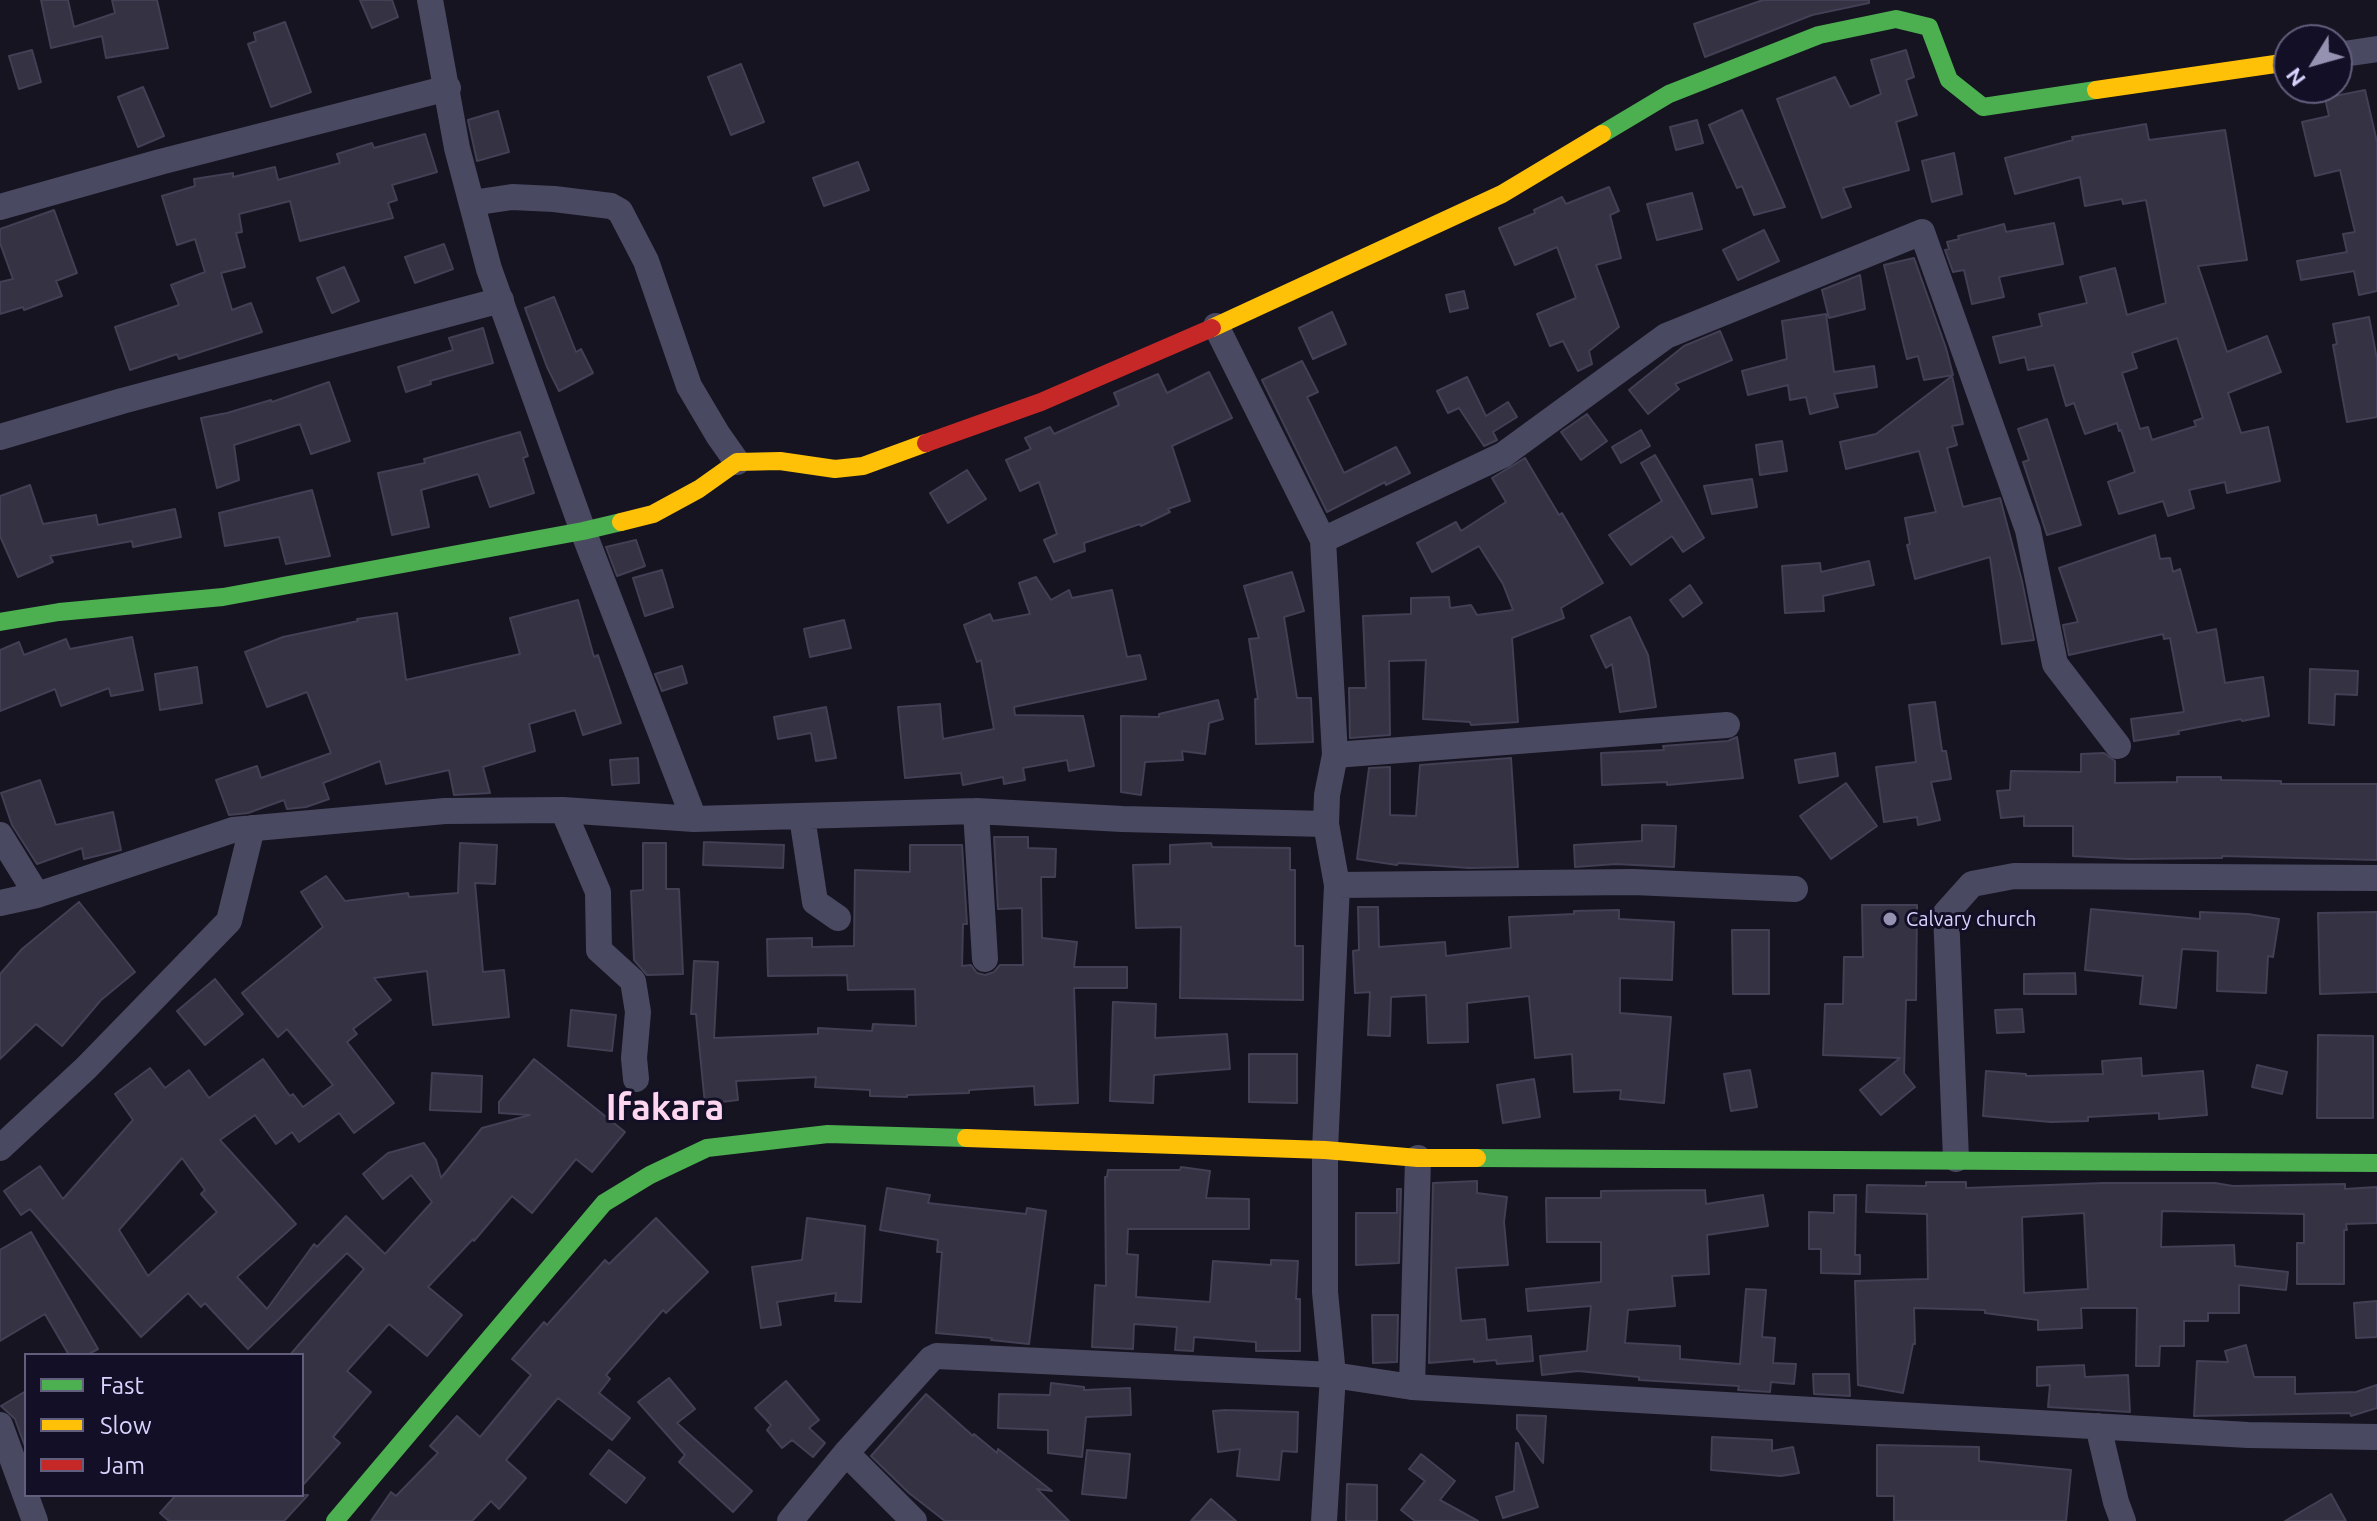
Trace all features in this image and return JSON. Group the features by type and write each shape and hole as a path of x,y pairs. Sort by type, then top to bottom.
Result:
{"street":[{"path":"430,0 457,148 489,269 583,531 694,819"},
{"path":"0,622 59,612 223,597 583,531 653,514 699,489 737,462 780,461 835,469 863,466 1041,402 1216,326 1502,194 1669,94 1819,35 1896,19 1929,27 1949,80 1983,107 2273,64"},
{"path":"2353,53 2377,49"},
{"path":"0,207 448,88"},
{"path":"472,203 512,197 554,199 611,206 620,211 646,261 689,386 737,462"},
{"path":"1323,540 1503,455 1666,336 1922,232 2028,530 2055,664 2118,746"},
{"path":"0,437 122,401 501,300"},
{"path":"1216,326 1323,540 1335,755 1327,795 1326,824 1337,885 1325,1150 1325,1292 1333,1375 1324,1521"},
{"path":"1335,755 1727,725"},
{"path":"563,810 598,892 599,950 633,981 638,1012 634,1058 636,1079"},
{"path":"0,903 37,895 233,830 445,811 563,810 694,819 976,811 1122,819 1326,824"},
{"path":"976,811 985,959"},
{"path":"802,817 815,902 838,918"},
{"path":"0,1148 86,1068 229,921 252,828"},
{"path":"0,835 37,895"},
{"path":"1956,1159 1946,913 1972,884 2014,876 2377,878"},
{"path":"1337,885 1633,882 1795,889"},
{"path":"335,1521 604,1203 650,1175 707,1148 828,1134 1325,1150 1418,1158 2377,1163"},
{"path":"1412,1387 1418,1158"},
{"path":"790,1521 846,1453 937,1356 1333,1375 1412,1387 2248,1435 2377,1437"},
{"path":"0,1425 24,1491"},
{"path":"2098,1426 2123,1521"},
{"path":"846,1453 914,1521"},
{"path":"26,1497 35,1521"}],"building":[{"path":"41,0 68,0 74,27 115,13 112,0 157,0 168,48 106,58 102,36 51,48"},
{"path":"360,0 392,0 398,17 372,28"},
{"path":"1763,0 1869,0 1869,3 1812,15 1705,57 1694,24"},
{"path":"285,22 311,92 271,107 248,44 256,41 254,33"},
{"path":"32,50 41,82 19,89 9,56"},
{"path":"1906,50 1914,77 1906,80 1917,115 1896,122 1909,170 1843,188 1851,207 1822,218 1777,99 1835,77 1850,107 1881,94 1871,60"},
{"path":"741,64 764,122 731,135 708,77"},
{"path":"143,87 164,136 138,147 118,97"},
{"path":"2365,90 2377,142 2377,291 2359,295 2354,271 2301,280 2297,261 2347,252 2343,234 2355,232 2340,170 2315,176 2302,122 2329,116 2326,104 2353,104 2353,92"},
{"path":"1742,110 1785,207 1754,215 1742,186 1737,188 1709,125"},
{"path":"498,111 509,152 477,161 468,120"},
{"path":"1697,120 1703,143 1676,150 1670,127"},
{"path":"2146,124 2149,140 2225,130 2247,260 2198,266 2227,352 2267,336 2281,372 2228,393 2241,433 2268,427 2280,481 2227,493 2225,482 2189,490 2194,508 2168,516 2163,501 2119,514 2108,482 2135,472 2117,423 2085,434 2074,403 2066,406 2054,365 2028,370 2025,357 2000,363 1993,337 2042,326 2039,314 2087,303 2080,277 2115,268 2127,315 2166,303 2146,200 2123,204 2122,199 2085,206 2080,177 2015,194 2005,158 2073,140 2072,137","holes":["2177,338 2203,418 2194,421 2196,426 2152,440 2148,427 2140,429 2122,373 2137,368 2132,353"]},
{"path":"425,134 437,172 392,185 397,200 388,203 393,218 300,241 290,201 239,214 242,232 236,233 245,267 221,273 232,310 251,303 262,332 179,359 177,354 130,370 115,327 179,305 171,285 205,272 195,239 177,245 162,196 195,186 194,179 233,173 233,177 275,167 278,180 340,163 337,154 372,143 374,148"},
{"path":"1954,153 1962,194 1932,202 1922,161"},
{"path":"858,162 869,190 824,206 813,178"},
{"path":"1609,187 1619,211 1610,215 1621,258 1596,265 1619,327 1589,351 1592,364 1578,371 1563,341 1550,346 1537,314 1576,298 1557,247 1515,265 1499,228 1535,213 1534,210 1562,197 1566,204"},
{"path":"1692,193 1702,229 1657,240 1647,204"},
{"path":"54,210 77,273 56,281 62,296 24,310 23,307 0,314 0,282 13,279 0,243 0,229"},
{"path":"2054,223 2063,264 1999,277 2004,297 1972,304 1964,270 1953,272 1945,250 1949,249 1947,242 1959,239 1958,236 2004,224 2006,232"},
{"path":"1764,230 1779,261 1738,280 1723,250"},
{"path":"444,244 453,269 415,283 405,257"},
{"path":"1914,258 1953,375 1924,380 1918,356 1907,359 1884,265"},
{"path":"344,267 359,301 332,313 317,278"},
{"path":"1860,275 1865,309 1829,318 1822,290"},
{"path":"1464,291 1468,308 1450,312 1446,295"},
{"path":"554,297 576,352 581,349 593,373 559,391 525,308"},
{"path":"1332,312 1346,344 1313,359 1299,328"},
{"path":"1826,314 1834,372 1874,366 1877,387 1834,394 1838,407 1810,414 1806,397 1790,400 1788,385 1748,395 1742,371 1787,359 1782,321"},
{"path":"2369,317 2377,359 2377,417 2347,422 2333,345 2337,344 2333,324"},
{"path":"483,328 493,363 430,381 431,384 406,392 398,367 453,350 449,338"},
{"path":"1720,331 1732,360 1675,384 1679,389 1648,414 1629,390 1684,346"},
{"path":"1302,361 1318,392 1307,397 1344,473 1396,447 1410,473 1386,485 1385,482 1327,512 1262,380"},
{"path":"1209,372 1232,418 1172,446 1190,501 1168,509 1170,512 1141,526 1084,543 1085,551 1054,562 1044,540 1057,534 1039,482 1020,491 1006,460 1031,449 1025,438 1050,427 1054,434 1119,405 1114,393 1158,374 1167,393"},
{"path":"1952,376 1963,424 1952,426 1957,445 1947,448 1963,507 2000,498 2034,640 2002,644 1990,557 1915,579 1905,518 1936,512 1919,451 1846,469 1840,442 1876,434"},
{"path":"1467,377 1486,416 1508,402 1517,417 1493,432 1497,440 1484,446 1459,408 1448,413 1437,391"},
{"path":"329,382 350,441 311,454 300,424 234,445 239,480 217,488 201,418 272,402"},
{"path":"1587,414 1607,441 1581,460 1561,432"},
{"path":"2047,419 2081,525 2047,535 2023,462 2029,460 2018,429"},
{"path":"1641,430 1650,446 1621,463 1612,447"},
{"path":"520,432 528,456 523,458 534,493 490,507 478,474 421,490 429,527 392,535 378,473 425,463 424,459"},
{"path":"1782,441 1787,471 1760,475 1756,445"},
{"path":"1655,455 1704,538 1683,552 1672,536 1631,565 1609,535 1662,501 1641,463"},
{"path":"1525,458 1603,583 1561,608 1564,618 1512,638 1518,722 1471,725 1470,722 1423,719 1426,660 1389,661 1390,735 1350,738 1349,688 1366,688 1363,616 1411,614 1411,598 1449,597 1450,608 1471,605 1477,615 1513,610 1503,584 1479,546 1432,572 1417,543 1456,522 1461,531 1506,502 1492,478"},
{"path":"967,470 986,499 948,523 930,493"},
{"path":"1752,479 1757,507 1712,514 1704,486"},
{"path":"30,485 43,524 96,515 98,525 175,509 181,537 133,547 132,541 50,556 53,562 18,577 0,536 0,496"},
{"path":"312,490 330,556 286,564 279,537 225,546 219,513"},
{"path":"2155,535 2160,559 2170,558 2173,572 2180,569 2197,633 2216,629 2225,683 2263,677 2269,716 2134,741 2131,719 2184,712 2170,638 2164,639 2163,634 2069,655 2063,625 2078,622 2059,568"},
{"path":"636,540 645,566 617,576 606,547"},
{"path":"1869,561 1874,585 1823,596 1824,611 1785,613 1782,566 1820,563 1821,572"},
{"path":"662,570 673,607 645,616 633,578"},
{"path":"1292,572 1304,611 1284,617 1297,698 1311,698 1313,742 1256,744 1255,699 1258,699 1249,639 1259,638 1244,586"},
{"path":"1036,577 1051,600 1069,590 1072,598 1112,590 1127,657 1140,655 1146,679 1014,707 1015,715 1083,716 1094,766 1069,771 1067,760 1023,768 1025,780 1004,784 1003,777 963,785 961,773 905,778 898,707 940,704 943,739 994,729 981,660 977,662 964,625 990,614 993,621 1030,614 1019,583"},
{"path":"1690,585 1702,603 1683,617 1670,600"},
{"path":"578,600 594,657 598,655 621,723 583,735 575,710 529,724 535,751 483,767 490,793 454,795 449,770 386,784 380,761 323,783 329,799 306,807 287,809 284,800 248,813 229,815 216,780 257,766 261,778 331,753 307,692 267,707 245,652 283,637 397,613 406,680 520,654 510,618"},
{"path":"1630,617 1648,655 1656,707 1620,712 1612,664 1606,668 1591,636"},
{"path":"844,620 851,648 810,657 804,629"},
{"path":"132,637 143,690 111,696 109,688 61,706 55,689 0,711 0,650 19,642 24,655 66,639 70,649"},
{"path":"682,666 687,683 662,691 655,674"},
{"path":"197,667 202,703 160,710 155,674"},
{"path":"2310,669 2358,671 2357,695 2335,694 2334,725 2309,723"},
{"path":"1218,700 1223,719 1209,723 1205,754 1182,751 1183,760 1145,762 1141,795 1121,792 1121,716 1159,717 1159,714"},
{"path":"1935,702 1942,751 1946,751 1951,779 1931,782 1940,820 1918,825 1917,817 1884,822 1876,767 1916,762 1909,705"},
{"path":"826,707 836,758 816,761 811,733 778,739 774,717"},
{"path":"1737,737 1743,778 1667,785 1667,782 1602,785 1601,753 1664,750 1663,746 1728,741"},
{"path":"1835,753 1838,776 1799,783 1795,760"},
{"path":"2104,753 2115,761 2115,783 2177,782 2177,777 2221,777 2221,780 2281,781 2281,784 2377,784 2377,860 2073,856 2073,826 2024,826 2024,816 2001,818 1997,791 2010,790 2011,771 2081,772 2081,754"},
{"path":"638,758 639,783 612,785 610,760"},
{"path":"1511,758 1518,867 1397,865 1357,859 1369,768 1390,767 1390,815 1416,816 1420,765"},
{"path":"40,780 56,825 113,812 121,850 84,859 82,848 37,864 12,825 1,793"},
{"path":"1846,783 1877,826 1831,859 1800,816"},
{"path":"1642,825 1676,826 1674,867 1616,864 1575,867 1574,845 1642,841"},
{"path":"994,837 1028,837 1028,848 1056,849 1055,877 1041,877 1042,938 1077,942 1074,967 1127,967 1127,988 1074,988 1078,1103 1035,1105 1034,1086 907,1097 870,1096 870,1090 815,1087 816,1077 736,1081 738,1100 705,1104 696,1014 691,1014 694,961 718,962 714,1038 818,1034 818,1028 872,1031 873,1024 916,1026 915,989 848,990 847,975 768,976 767,939 812,938 812,947 854,946 855,870 910,872 910,845 962,845 967,924 963,924 962,966 971,965 977,973 985,975 994,972 1000,965 1023,965 1022,908 998,909"},
{"path":"704,842 784,845 783,868 703,865"},
{"path":"460,843 497,845 495,884 475,883 483,972 504,970 509,1017 433,1025 427,971 374,978 391,1000 353,1029 357,1034 347,1042 394,1103 354,1133 339,1113 299,1142 292,1132 276,1144 255,1115 220,1140 296,1224 237,1277 267,1309 314,1244 317,1247 346,1216 385,1254 432,1202 411,1175 383,1199 363,1174 388,1153 424,1143 436,1160 441,1178 482,1128 530,1115 499,1113 499,1102 534,1059 625,1132 592,1172 576,1159 532,1213 512,1196 474,1241 428,1287 462,1315 427,1356 389,1324 347,1371 371,1392 333,1437 340,1443 304,1484 304,1353 292,1353 364,1269 347,1253 248,1349 205,1303 201,1307 188,1293 141,1337 30,1209 21,1215 4,1191 40,1166 63,1199 133,1120 115,1094 150,1068 165,1088 189,1070 209,1098 263,1059 290,1096 293,1094 303,1107 333,1085 287,1029 278,1037 242,993 323,927 301,892 326,876 345,901 408,893 409,897 458,893","holes":["182,1158 205,1190 201,1194 217,1212 148,1276 119,1230"]},
{"path":"643,843 666,843 666,889 679,889 683,974 647,975 634,960 631,891 643,890"},
{"path":"1211,843 1212,847 1290,848 1290,870 1295,870 1295,946 1303,946 1303,1000 1180,998 1181,927 1136,928 1133,865 1170,864 1170,845"},
{"path":"79,902 135,972 101,1000 62,1046 36,1024 0,1059 0,974 22,949"},
{"path":"1862,905 1917,905 1916,1000 1906,1000 1904,1073 1915,1087 1881,1115 1860,1090 1900,1058 1823,1055 1825,1004 1843,1004 1844,957 1863,957"},
{"path":"1358,907 1378,907 1379,947 1445,942 1446,956 1511,948 1509,917 1619,910 1619,919 1674,922 1672,980 1620,978 1620,1013 1671,1017 1664,1103 1620,1099 1621,1090 1574,1092 1572,1054 1535,1058 1529,996 1467,1003 1468,1042 1428,1043 1426,995 1391,997 1390,1036 1368,1035 1370,992 1355,993 1353,951 1359,950"},
{"path":"2091,909 2200,919 2200,912 2279,919 2273,957 2268,956 2266,993 2217,991 2218,951 2182,949 2176,1008 2140,1004 2143,976 2085,970"},
{"path":"2377,912 2377,992 2320,994 2318,913"},
{"path":"1732,930 1769,930 1769,994 1733,994"},
{"path":"2075,973 2076,994 2024,994 2024,974"},
{"path":"215,979 243,1014 205,1045 177,1011"},
{"path":"1113,1002 1156,1004 1155,1038 1227,1034 1230,1069 1154,1075 1153,1103 1110,1101"},
{"path":"2022,1009 2024,1032 1997,1033 1995,1010"},
{"path":"571,1010 616,1015 612,1051 568,1046"},
{"path":"2318,1035 2373,1036 2373,1118 2317,1118"},
{"path":"1249,1054 1297,1054 1297,1103 1249,1102"},
{"path":"2141,1058 2142,1076 2203,1071 2207,1115 2159,1119 2159,1113 2051,1122 1983,1116 1986,1071 2026,1076 2103,1074 2102,1061"},
{"path":"2257,1065 2287,1072 2282,1094 2252,1087"},
{"path":"1750,1070 1757,1107 1731,1111 1724,1074"},
{"path":"432,1073 482,1076 481,1112 430,1110"},
{"path":"1534,1079 1540,1117 1503,1123 1497,1085"},
{"path":"1181,1167 1210,1171 1206,1198 1249,1199 1249,1229 1128,1229 1127,1254 1138,1255 1136,1297 1210,1302 1213,1261 1271,1265 1271,1260 1298,1261 1296,1299 1300,1299 1300,1351 1256,1351 1256,1342 1194,1337 1193,1351 1175,1350 1177,1327 1134,1324 1133,1349 1092,1347 1095,1285 1106,1286 1105,1177 1108,1170 1180,1170"},
{"path":"1477,1181 1477,1193 1507,1197 1504,1222 1508,1265 1456,1268 1461,1321 1485,1319 1487,1340 1531,1336 1533,1361 1497,1364 1496,1360 1474,1362 1474,1359 1429,1363 1433,1183"},
{"path":"1926,1182 1966,1182 1966,1188 2104,1183 2215,1183 2233,1186 2345,1184 2345,1189 2377,1187 2377,1223 2346,1224 2344,1284 2297,1284 2297,1243 2304,1243 2304,1214 2162,1211 2161,1247 2234,1245 2235,1266 2288,1272 2286,1290 2239,1285 2239,1313 2208,1313 2208,1321 2184,1321 2184,1346 2160,1346 2159,1366 2136,1366 2137,1308 2081,1308 2082,1328 2038,1330 2038,1320 1985,1313 1985,1310 1914,1308 1915,1344 1903,1393 1858,1385 1855,1281 1928,1279 1927,1214 1866,1212 1867,1185 1926,1186","holes":["2084,1213 2088,1289 2024,1293 2022,1217"]},
{"path":"887,1188 930,1195 928,1203 1026,1214 1027,1208 1046,1211 1029,1344 936,1333 942,1252 937,1252 938,1240 880,1230"},
{"path":"1397,1189 1401,1189 1399,1263 1356,1265 1356,1213 1397,1213"},
{"path":"1705,1190 1706,1204 1763,1195 1768,1226 1707,1235 1709,1274 1672,1276 1675,1306 1628,1310 1625,1343 1680,1346 1680,1359 1740,1364 1746,1289 1766,1290 1762,1337 1775,1338 1773,1363 1796,1364 1794,1384 1771,1382 1770,1392 1738,1390 1739,1386 1639,1380 1639,1377 1578,1371 1542,1375 1540,1356 1587,1351 1591,1306 1528,1311 1526,1289 1601,1282 1601,1242 1547,1242 1546,1198 1601,1198 1601,1191"},
{"path":"1834,1195 1856,1195 1855,1255 1860,1255 1860,1274 1821,1273 1821,1249 1809,1249 1809,1212 1834,1213"},
{"path":"656,1218 708,1272 666,1313 663,1310 606,1375 610,1379 599,1393 630,1418 612,1440 558,1398 506,1460 526,1478 499,1509 491,1501 472,1521 371,1521 391,1492 396,1496 438,1453 430,1446 457,1416 480,1437 531,1375 512,1359 605,1260 609,1264"},
{"path":"807,1218 865,1226 861,1302 835,1301 836,1293 777,1302 781,1325 761,1328 752,1267 802,1260"},
{"path":"31,1232 98,1349 91,1353 68,1353 45,1314 0,1341 0,1250"},
{"path":"2377,1301 2377,1337 2356,1338 2354,1303"},
{"path":"1372,1315 1398,1315 1397,1362 1373,1363"},
{"path":"2246,1345 2254,1377 2295,1377 2295,1394 2356,1392 2377,1385 2377,1408 2351,1416 2350,1413 2194,1416 2197,1361 2228,1362 2225,1351"},
{"path":"2084,1365 2085,1377 2128,1375 2130,1412 2048,1407 2050,1385 2037,1386 2037,1367"},
{"path":"1813,1374 1849,1374 1850,1396 1814,1394"},
{"path":"669,1378 695,1409 677,1423 752,1491 733,1512 679,1462 685,1455 638,1402"},
{"path":"786,1381 819,1420 809,1428 825,1443 813,1457 792,1440 782,1448 767,1430 771,1425 755,1408"},
{"path":"1051,1383 1084,1387 1084,1390 1130,1388 1131,1415 1086,1417 1082,1457 1048,1453 1048,1430 998,1428 999,1394 1050,1395"},
{"path":"24,1392 24,1444 15,1419 1,1406"},
{"path":"926,1394 973,1436 997,1453 998,1449 1052,1491 1037,1489 1069,1521 945,1521 909,1493 871,1456"},
{"path":"1213,1411 1298,1412 1297,1452 1282,1451 1279,1480 1237,1476 1240,1449 1218,1452"},
{"path":"1517,1415 1546,1416 1543,1463 1517,1429"},
{"path":"1712,1437 1772,1440 1772,1451 1793,1447 1799,1473 1781,1476 1711,1470"},
{"path":"1516,1443 1538,1507 1503,1518 1496,1497 1514,1491"},
{"path":"1877,1445 1979,1447 1979,1461 2071,1470 2066,1521 1894,1521 1894,1496 1877,1496"},
{"path":"609,1450 645,1478 626,1503 590,1474"},
{"path":"1087,1450 1130,1454 1126,1498 1082,1494"},
{"path":"1421,1454 1455,1481 1440,1500 1478,1521 1415,1521 1401,1510 1425,1481 1409,1469"},
{"path":"1347,1484 1377,1485 1377,1521 1346,1521"},
{"path":"2331,1494 2346,1521 2285,1521"},
{"path":"308,1495 284,1521 169,1521 160,1513 174,1497"},
{"path":"1211,1499 1236,1521 1191,1521"}],"traffic: fast":[{"path":"1602,134 1669,94 1819,35 1896,19 1929,27 1949,80 1983,107 2096,90"},
{"path":"0,622 59,612 223,597 621,522"},
{"path":"335,1521 604,1203 650,1175 707,1148 828,1134 966,1138"},
{"path":"1477,1158 2377,1163"}],"traffic: slow":[{"path":"2096,90 2273,64"},
{"path":"1212,328 1502,194 1602,134"},
{"path":"621,522 653,514 699,489 737,462 780,461 835,469 863,466 926,443"},
{"path":"966,1138 1477,1158"}],"traffic: jam":[{"path":"926,443 1041,402 1212,328"}],"place":[{"name":"Calvary church","path":"1890,919"}],"district":[{"name":"Ifakara","path":"665,1108"}]}
